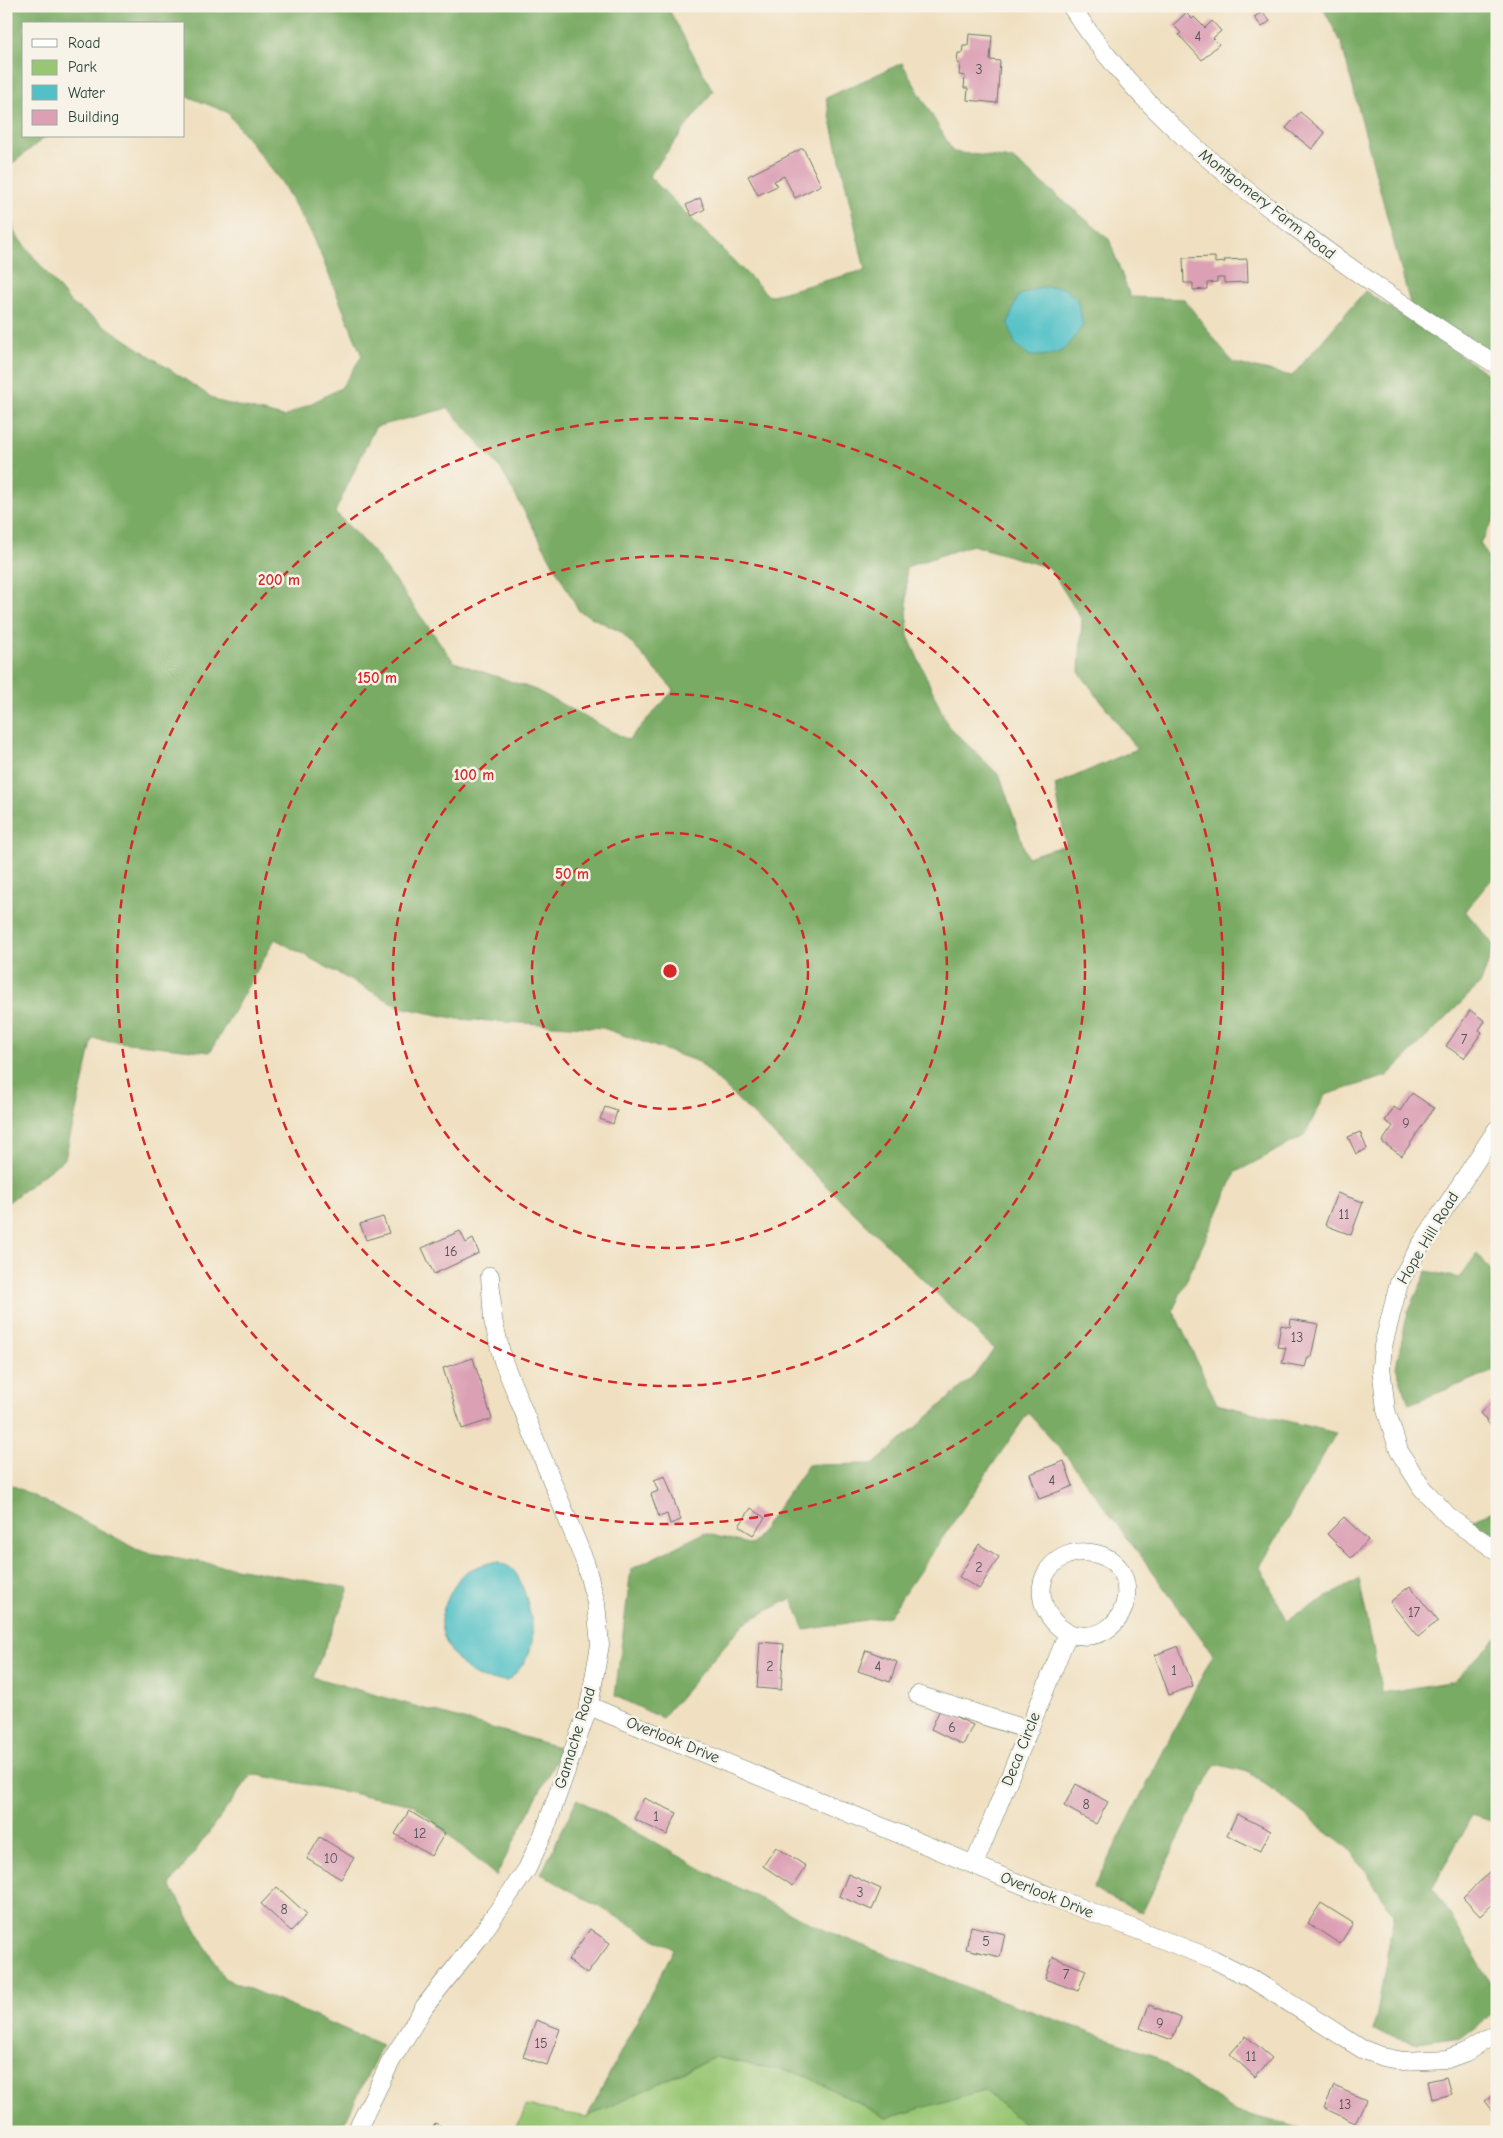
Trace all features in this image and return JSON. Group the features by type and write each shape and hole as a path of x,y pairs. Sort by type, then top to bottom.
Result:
{"street":[{"name":"Montgomery Farm Road","path":"1071,6 1099,45 1155,110 1228,177 1355,272 1497,365"},
{"name":"Hope Hill Road","path":"1497,1130 1420,1246 1400,1283 1383,1346 1381,1367 1382,1388 1388,1418 1399,1451 1422,1488 1451,1519 1497,1551"},
{"name":"Gamache Road","path":"356,2132 391,2061 425,2006 478,1939 528,1869 545,1830 589,1706 600,1645 596,1603 585,1562 503,1361 493,1320 490,1276"},
{"path":"1084,1552 1100,1555 1114,1564 1123,1578 1126,1594 1123,1610 1114,1624 1100,1634 1084,1637 1068,1634 1054,1624 1045,1611 1042,1594 1045,1578 1054,1564 1068,1555 1084,1552"},
{"name":"Deca Circle","path":"974,1865 1068,1634"},
{"path":"918,1695 1029,1730"},
{"name":"Overlook Drive","path":"589,1706 974,1865 1152,1937 1213,1959 1252,1979 1362,2049 1383,2057 1404,2062 1446,2059 1466,2052 1497,2033"}],"green space":[{"path":"6,6 667,6 713,91 649,176 769,296 865,270 826,98 902,63 953,152 1013,159 1109,239 1130,297 1184,299 1233,363 1292,376 1365,291 1497,380 1497,514 1480,543 1497,572 1497,873 1465,911 1494,945 1481,983 1387,1076 1325,1095 1304,1136 1236,1172 1173,1310 1217,1404 1336,1433 1260,1567 1287,1620 1359,1579 1382,1693 1454,1681 1497,1637 1497,1823 1472,1815 1433,1887 1497,1993 1497,2011 1462,2037 1418,2043 1374,2031 1394,1914 1350,1849 1249,1772 1215,1764 1142,1913 1093,1889 1213,1654 1068,1458 1028,1413 889,1616 805,1630 792,1598 744,1623 662,1718 615,1696 631,1569 704,1533 752,1545 808,1465 874,1464 973,1377 994,1349 699,1062 603,1028 458,1019 400,1007 275,939 210,1052 93,1039 65,1158 6,1204 6,199 15,234 71,303 217,401 284,417 341,388 362,356 314,238 282,183 227,112 185,95 185,22 22,22 22,138 44,138 6,169","holes":["448,408 501,469 579,611 621,632 674,690 628,740 536,690 454,662 376,555 335,512 375,427","972,545 1050,568 1082,620 1079,672 1137,749 1055,785 1066,845 1027,857 1000,776 948,726 908,636 906,567"]},
{"path":"1322,6 1497,6 1497,365 1412,311 1341,42"},
{"path":"1477,1254 1497,1277 1497,1370 1409,1404 1396,1367 1408,1312 1427,1271 1459,1278"},
{"path":"6,1482 144,1552 349,1588 313,1677 562,1748 496,1876 414,1805 252,1774 170,1885 224,1978 382,2045 340,2132 6,2132"},
{"path":"1497,1510 1497,1536 1471,1520"},
{"path":"577,1799 722,1880 827,1931 989,1996 1149,2053 1237,2112 1316,2132 1034,2132 984,2090 887,2118 802,2074 715,2057 587,2117 674,1949 541,1874"},
{"path":"715,2057 802,2074 887,2118 984,2090 1034,2132 515,2132 526,2106 587,2117"}],"water":[{"path":"1041,287 1062,287 1077,299 1083,325 1072,341 1057,353 1030,356 1015,344 1008,323 1018,296"},
{"path":"498,1561 513,1570 522,1585 531,1616 533,1635 531,1648 526,1659 516,1673 507,1681 484,1679 468,1671 455,1657 445,1641 441,1624 442,1613 448,1598 462,1575 475,1568"}],"building":[{"path":"1262,12 1270,21 1262,27 1254,17"},
{"path":"1186,13 1192,19 1194,17 1205,28 1212,21 1221,31 1213,38 1219,44 1202,60 1179,35 1181,33 1173,25"},
{"path":"969,34 992,36 990,60 1000,61 997,103 967,100 968,88 964,88 965,76 959,75 960,64 957,63 958,53 962,53 963,46 968,46"},
{"path":"1300,112 1325,133 1312,149 1286,128"},
{"path":"803,148 821,185 795,198 784,176 774,181 777,186 758,195 748,176"},
{"path":"700,198 705,209 692,216 686,205"},
{"path":"1215,257 1215,263 1225,262 1224,260 1247,259 1248,282 1224,283 1224,278 1217,278 1217,282 1207,283 1207,289 1193,290 1193,283 1184,283 1183,258"},
{"path":"1470,1010 1485,1021 1479,1030 1482,1032 1464,1058 1446,1046"},
{"path":"1412,1093 1434,1108 1402,1156 1382,1142 1393,1126 1385,1121 1394,1107 1400,1111"},
{"path":"605,1107 617,1111 613,1124 600,1119"},
{"path":"1360,1132 1367,1149 1356,1154 1348,1137"},
{"path":"1337,1193 1363,1202 1351,1235 1325,1225"},
{"path":"383,1217 389,1233 366,1240 360,1224"},
{"path":"460,1231 466,1243 473,1239 479,1253 434,1274 422,1248"},
{"path":"1291,1319 1318,1324 1311,1357 1308,1357 1305,1367 1282,1363 1286,1348 1277,1347 1281,1325 1290,1327"},
{"path":"473,1358 492,1419 462,1429 443,1368"},
{"path":"1497,1398 1497,1433 1480,1413"},
{"path":"1064,1461 1073,1486 1039,1499 1030,1474"},
{"path":"665,1476 681,1520 670,1524 667,1514 659,1517 651,1494 658,1491 654,1480"},
{"path":"751,1508 765,1518 753,1535 739,1526"},
{"path":"1344,1517 1368,1540 1351,1558 1327,1534"},
{"path":"979,1544 999,1557 979,1589 959,1577"},
{"path":"1410,1586 1438,1621 1418,1637 1390,1602"},
{"path":"760,1642 784,1644 781,1690 757,1688"},
{"path":"1178,1646 1193,1686 1169,1695 1155,1655"},
{"path":"866,1650 897,1662 890,1682 858,1671"},
{"path":"940,1709 973,1725 963,1745 931,1729"},
{"path":"1076,1784 1108,1802 1096,1824 1064,1806"},
{"path":"644,1798 677,1813 667,1835 634,1819"},
{"path":"409,1811 445,1833 431,1856 395,1834"},
{"path":"1237,1814 1271,1831 1260,1851 1227,1835"},
{"path":"320,1837 354,1858 341,1879 307,1859"},
{"path":"776,1847 806,1866 793,1886 763,1866"},
{"path":"1497,1865 1497,1900 1480,1916 1463,1898"},
{"path":"848,1874 881,1889 872,1910 839,1896"},
{"path":"277,1887 307,1914 291,1931 261,1904"},
{"path":"1321,1903 1353,1923 1340,1944 1308,1923"},
{"path":"971,1926 1005,1934 1000,1957 966,1949"},
{"path":"590,1929 610,1943 587,1974 568,1960"},
{"path":"1053,1957 1086,1970 1078,1991 1045,1979"},
{"path":"1149,2005 1181,2018 1172,2040 1140,2028"},
{"path":"536,2020 560,2029 547,2065 523,2057"},
{"path":"1246,2036 1272,2058 1255,2077 1230,2054"},
{"path":"1446,2077 1451,2094 1432,2099 1428,2081"},
{"path":"1334,2086 1366,2100 1355,2123 1324,2108"},
{"path":"1497,2092 1497,2118 1484,2102"},
{"path":"435,2123 453,2132 431,2132"}]}
